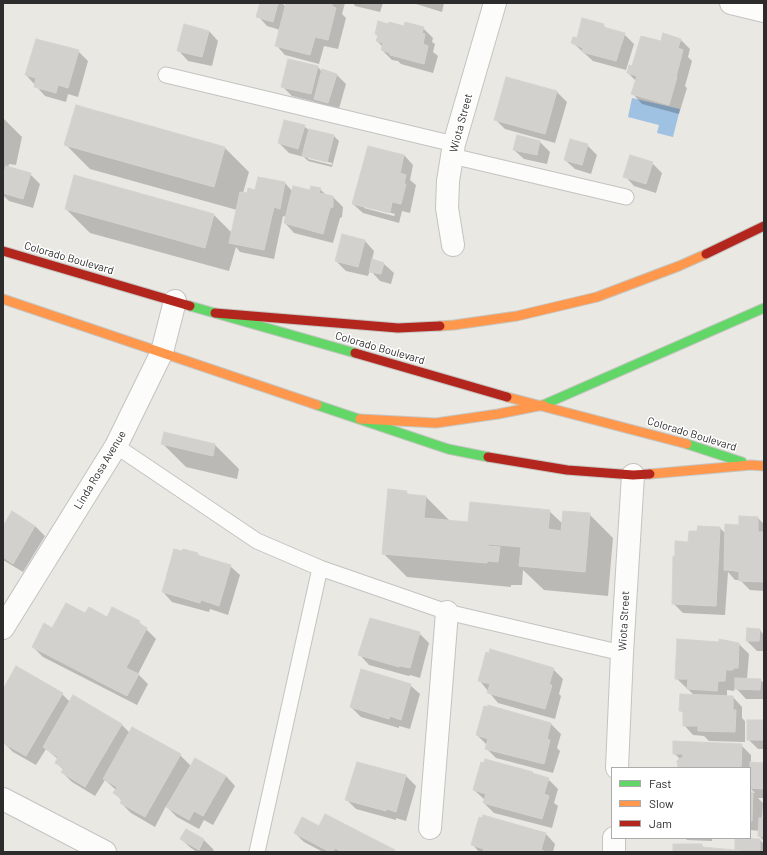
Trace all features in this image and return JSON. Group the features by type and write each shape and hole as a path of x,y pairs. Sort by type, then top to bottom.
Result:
{"main road":[{"path":"215,314 398,328 454,326 510,317 597,297 679,266 764,226"},
{"name":"Colorado Boulevard","path":"3,251 215,314 540,406 676,440 751,465"},
{"name":"Colorado Boulevard","path":"3,299 448,449 501,460 567,470 633,475 751,465 764,466"},
{"path":"360,419 436,423 540,406 764,308"}],"street":[{"name":"Wiota Street","path":"453,245 447,208 448,181 453,150 495,3"},
{"path":"731,3 764,11"},
{"name":"Linda Rosa Avenue","path":"3,628 116,446 162,352 175,301"},
{"name":"Wiota Street","path":"617,767 622,653 633,475"},
{"path":"430,828 447,612"},
{"path":"3,799 105,852"},
{"path":"614,839 614,852"}],"lane":[{"path":"166,75 626,197"},
{"path":"116,446 257,541 320,568 447,612 622,653"},
{"path":"257,852 320,568"}],"water":[{"path":"632,98 680,109 673,137 657,133 659,125 628,117"}],"building":[{"path":"260,3 278,3 273,22 256,17"},
{"path":"286,3 332,3 332,6 336,8 328,40 315,37 310,55 275,46"},
{"path":"582,18 604,24 603,27 625,33 616,61 582,52 583,48 571,43 573,37 577,38"},
{"path":"378,21 404,26 405,22 424,27 422,33 425,34 423,44 428,46 424,64 390,55 390,53 381,50 383,43 376,41 378,35 375,34"},
{"path":"184,24 209,31 202,57 177,51"},
{"path":"663,33 681,39 678,48 683,50 669,105 631,94 637,76 627,73 629,65 632,66 641,36 661,41"},
{"path":"36,39 79,50 68,88 58,85 56,93 34,87 36,78 25,75"},
{"path":"288,59 318,66 311,94 281,87"},
{"path":"322,69 337,74 328,103 314,99"},
{"path":"506,77 557,91 545,134 494,120"},
{"path":"76,105 225,147 214,187 64,145"},
{"path":"284,120 305,125 298,149 278,143"},
{"path":"309,129 334,135 327,162 302,156"},
{"path":"517,135 540,141 537,155 513,150"},
{"path":"570,139 588,144 582,165 564,160"},
{"path":"368,146 404,155 400,173 406,175 404,184 406,184 401,204 392,202 390,213 352,204"},
{"path":"630,155 653,162 646,184 623,177"},
{"path":"6,166 31,173 23,199 3,193 3,176"},
{"path":"74,175 214,214 205,248 65,209"},
{"path":"258,177 285,182 280,209 274,207 264,250 229,243 240,192 247,193 248,188 255,190"},
{"path":"293,186 310,190 311,186 321,188 319,193 333,196 333,207 330,208 323,234 284,223"},
{"path":"342,234 365,240 358,267 335,261"},
{"path":"372,259 384,263 381,274 369,272"},
{"path":"164,432 215,444 213,456 161,444"},
{"path":"388,489 407,491 406,494 426,496 424,518 468,522 470,502 550,510 548,529 561,531 563,511 590,513 585,572 519,566 521,547 488,544 488,546 500,547 498,562 487,561 487,563 382,554"},
{"path":"12,511 35,526 13,564 3,557 3,526"},
{"path":"739,516 758,517 758,532 764,532 764,582 739,581 739,571 724,570 725,524 739,525"},
{"path":"698,526 720,527 716,606 672,604 673,556 675,556 675,541 688,542 689,531 697,531"},
{"path":"174,549 182,551 183,549 198,553 197,555 231,565 219,606 201,600 200,603 162,592"},
{"path":"66,603 85,613 89,607 107,617 112,607 140,621 139,623 147,628 126,668 139,674 127,696 32,647 44,623 52,628"},
{"path":"370,618 420,632 410,668 399,667 358,655"},
{"path":"747,628 760,629 759,641 746,641"},
{"path":"677,639 719,642 719,639 739,643 738,668 727,670 726,668 725,681 718,681 717,691 687,689 688,679 675,679"},
{"path":"490,649 554,668 549,685 552,685 545,709 487,693 490,684 478,681 486,652 489,653"},
{"path":"16,666 63,693 26,756 3,743 5,737 3,736 3,689"},
{"path":"361,669 411,684 401,720 390,716 389,719 350,707"},
{"path":"735,678 761,679 760,690 735,689"},
{"path":"680,694 733,696 733,710 736,710 735,732 698,731 698,726 683,726 683,711 679,711"},
{"path":"73,695 122,724 85,787 61,772 64,768 55,763 58,757 43,747"},
{"path":"488,705 551,723 547,739 550,740 544,764 485,749 488,739 476,735 484,706 488,707"},
{"path":"747,720 764,720 764,740 747,740"},
{"path":"132,727 181,754 145,817 120,803 122,799 113,793 117,787 103,779"},
{"path":"673,741 742,744 741,767 678,767 677,761 680,758 683,758 683,754 673,754"},
{"path":"195,758 226,776 203,816 194,811 189,820 166,807"},
{"path":"485,759 549,778 544,794 549,796 542,819 483,803 486,794 473,790 481,762 484,763"},
{"path":"357,762 406,775 396,812 387,809 386,811 345,800"},
{"path":"750,762 764,763 764,789 751,788"},
{"path":"751,792 753,792 752,821"},
{"path":"325,814 395,850 394,852 342,852 335,848 333,852 330,852 294,833 302,817 319,826"},
{"path":"483,815 546,833 541,850 544,851 483,852 484,849 471,845 479,817 482,818"},
{"path":"759,818 764,818 764,837 758,836"},
{"path":"186,829 204,839 199,850 180,839"},
{"path":"735,839 760,839 760,850 740,850 741,852 673,852 673,844 702,844 702,847 735,850"}],"traffic: fast":[{"path":"190,306 355,353"},
{"path":"543,405 764,308"},
{"path":"317,405 448,449 488,457"},
{"path":"687,444 742,462"}],"traffic: slow":[{"path":"440,326 517,316 597,297 679,266 706,254"},
{"path":"3,299 317,405"},
{"path":"507,397 687,444"},
{"path":"360,419 436,423 498,414 543,405"},
{"path":"650,474 751,465 764,466"}],"traffic: jam":[{"path":"706,254 764,226"},
{"path":"3,251 190,306"},
{"path":"215,313 398,328 440,326"},
{"path":"355,353 507,397"},
{"path":"488,457 567,470 633,475 650,474"}]}
